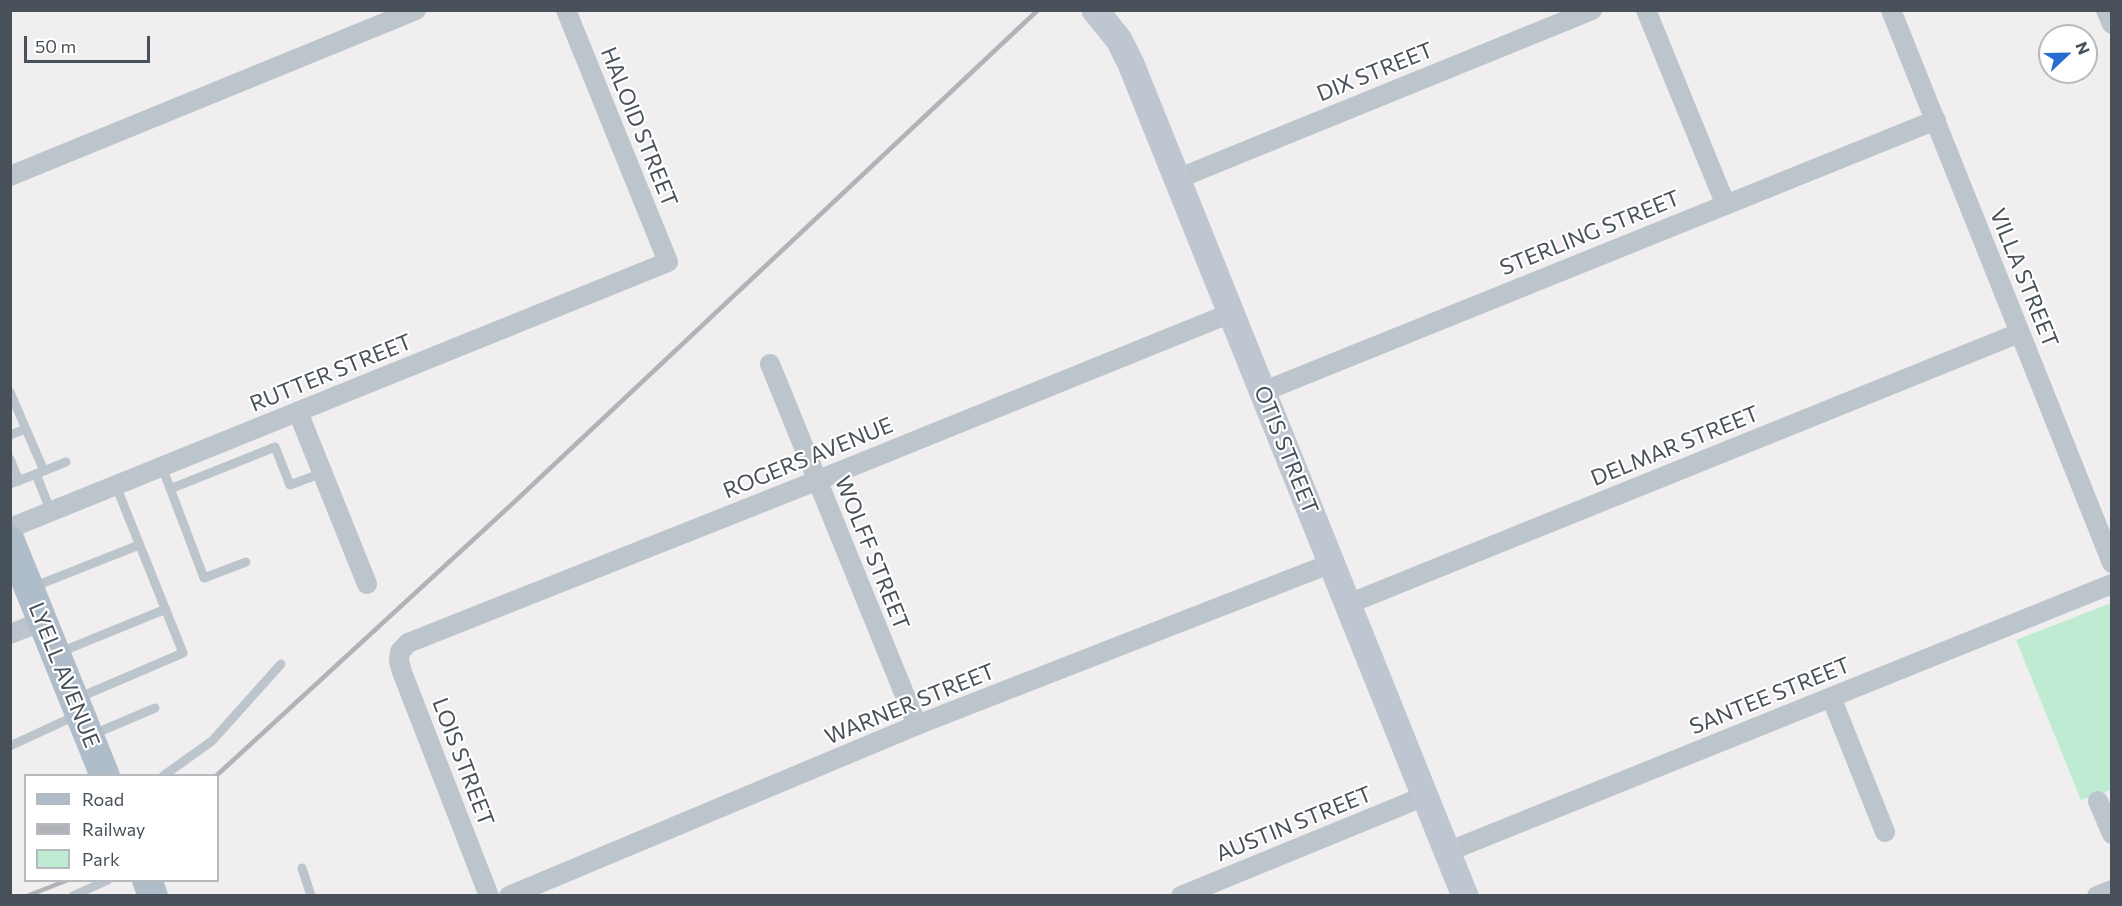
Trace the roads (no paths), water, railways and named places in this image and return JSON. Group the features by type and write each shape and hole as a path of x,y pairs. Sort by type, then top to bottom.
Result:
{"main road":[{"name":"LYELL AVENUE","path":"10,541 104,774"}],"street":[{"path":"10,176 416,10"},
{"name":"HALOID STREET","path":"566,10 668,262"},
{"name":"OTIS STREET","path":"1095,10 1119,40 1126,54 1465,896"},
{"name":"DIX STREET","path":"1177,179 1592,10"},
{"path":"1646,10 1725,203"},
{"name":"VILLA STREET","path":"1891,10 2112,563"},
{"path":"2106,10 2112,24"},
{"name":"STERLING STREET","path":"1263,392 1725,203 1936,120"},
{"name":"RUTTER STREET","path":"10,528 668,262"},
{"name":"ROGERS AVENUE","path":"403,646 425,635 816,481 1231,313"},
{"name":"DELMAR STREET","path":"1348,604 2019,333"},
{"name":"WOLFF STREET","path":"770,364 917,725"},
{"path":"298,412 367,584"},
{"name":"WARNER STREET","path":"509,896 917,725 1332,563"},
{"name":"SANTEE STREET","path":"1447,852 2112,584"},
{"path":"10,634 43,621"},
{"name":"LOIS STREET","path":"403,646 399,661 402,672 489,896"},
{"path":"1831,697 1885,831"},
{"name":"AUSTIN STREET","path":"1181,896 1425,796"},
{"path":"2098,801 2112,834"},
{"path":"2097,896 2112,890"}],"lane":[{"path":"10,392 26,429 51,512"},
{"path":"10,435 26,429"},
{"path":"227,441 236,462"},
{"path":"170,489 275,447 290,485 322,473"},
{"path":"10,459 15,483 66,462"},
{"path":"162,467 204,578 246,562"},
{"path":"10,746 81,717 183,653 116,486"},
{"path":"30,589 139,545"},
{"path":"56,654 166,609"},
{"path":"166,774 212,741 281,664"},
{"path":"81,717 154,708"},
{"path":"302,867 311,896"},
{"path":"73,896 104,882"}],"railway":[{"path":"218,774 510,506 1038,10"},
{"path":"27,896 63,882"}]}
